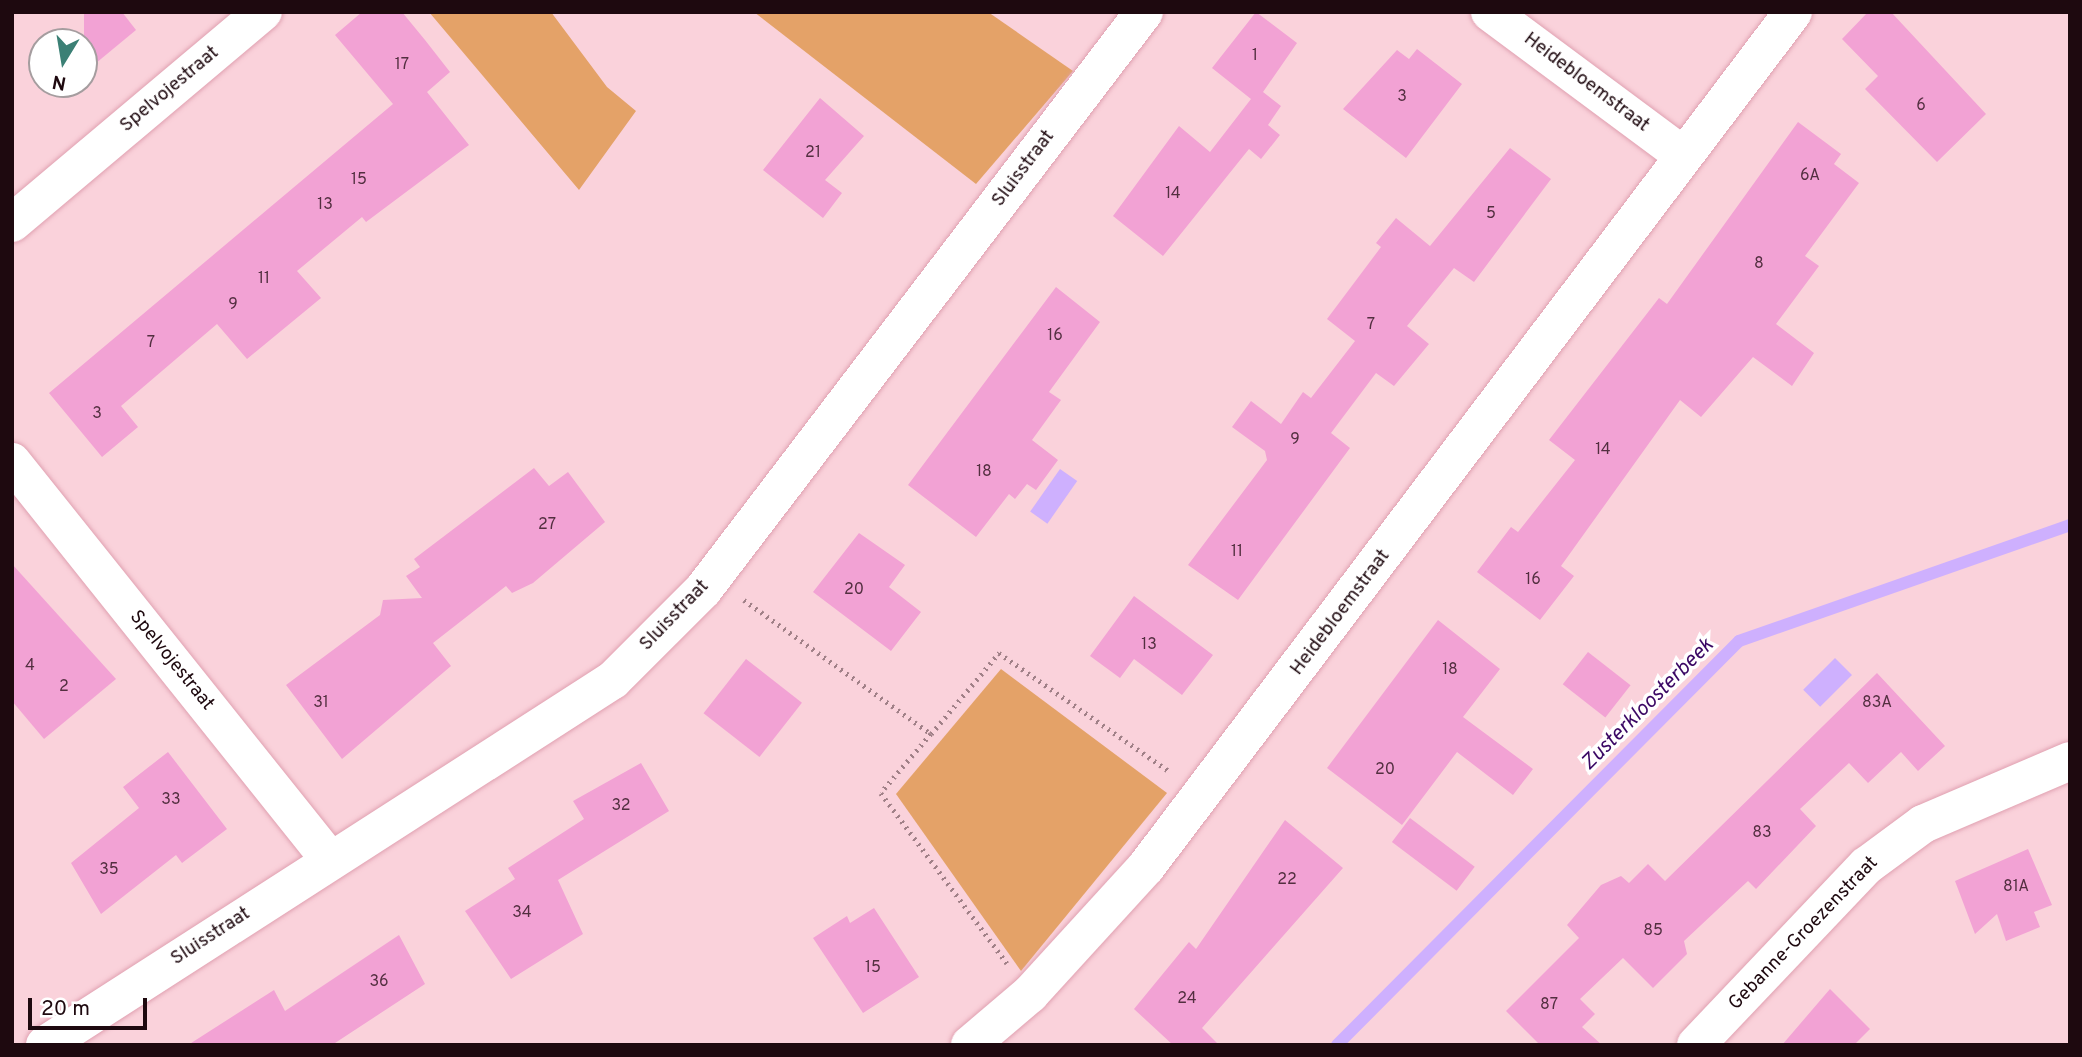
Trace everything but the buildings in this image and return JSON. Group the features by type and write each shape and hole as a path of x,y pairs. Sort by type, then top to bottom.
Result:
{"street":[{"name":"Spelvojestraat","path":"12,223 263,12"},
{"name":"Sluisstraat","path":"45,1045 613,680 712,577 1144,12"},
{"name":"Heidebloemstraat","path":"1490,12 1681,154"},
{"name":"Heidebloemstraat","path":"970,1045 1030,994 1202,794 1681,154 1793,12"},
{"name":"Spelvojestraat","path":"12,462 330,860"},
{"name":"Gebanne-Groezenstraat","path":"1696,1045 1866,866 1923,824 2070,761"}],"path":[{"path":"712,577 931,734"},
{"path":"1030,994 881,793 999,653 1202,794"}],"shaded area":[{"path":"429,12 551,12 607,87 636,111 579,190"},
{"path":"754,12 988,12 1073,71 976,184"},
{"path":"1060,469 1077,481 1047,524 1030,512"},
{"path":"1835,658 1852,675 1820,707 1803,690"},
{"path":"1001,669 1167,793 1021,971 896,794"}],"waterway":[{"name":"Zusterkloosterbeek","path":"1337,1045 1739,641 2070,525"}]}
